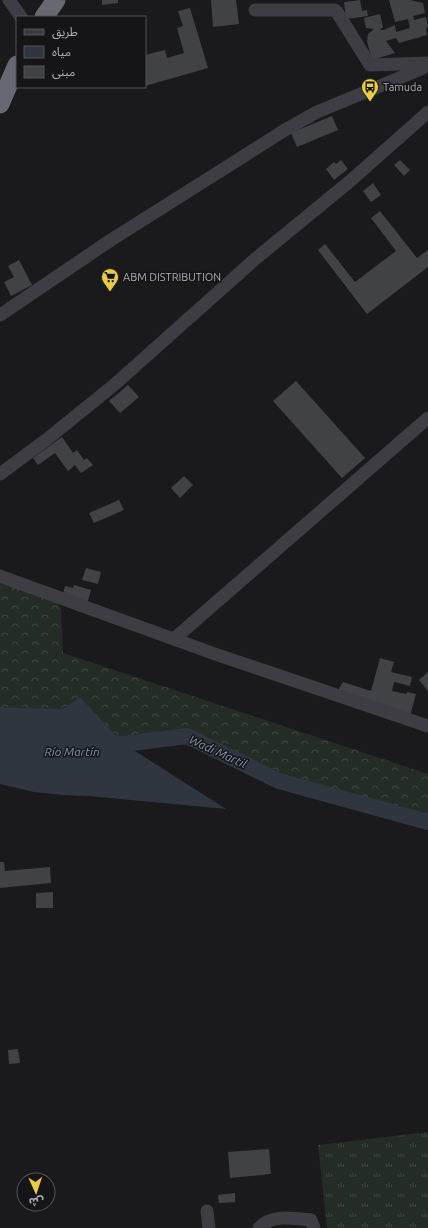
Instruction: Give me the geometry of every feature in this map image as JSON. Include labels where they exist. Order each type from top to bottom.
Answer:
[{"type":"highway","points":[[45,16],[56,0]]},
{"type":"highway","points":[[0,104],[9,71]]},
{"type":"street","points":[[9,0],[20,16]]},
{"type":"street","points":[[254,10],[335,10],[338,12],[370,65],[428,64]]},
{"type":"street","points":[[0,315],[111,240],[285,130],[317,112],[421,70],[428,64]]},
{"type":"street","points":[[0,474],[46,440],[114,385],[248,265],[349,182],[428,112]]},
{"type":"street","points":[[174,639],[428,418]]},
{"type":"street","points":[[0,576],[174,639],[427,724]]},
{"type":"street","points":[[207,1212],[209,1228]]},
{"type":"street","points":[[259,1228],[268,1221],[289,1217],[311,1220],[314,1228]]},
{"type":"green space","points":[[0,580],[48,593],[61,608],[63,653],[428,774],[428,822],[279,781],[187,736],[124,744],[80,697],[63,709],[0,707]]},
{"type":"green space","points":[[428,1132],[428,1228],[327,1228],[318,1145]]},
{"type":"water","name":"Río Martín","points":[[80,697],[124,744],[226,809],[34,792],[0,784],[0,707],[63,709]]},
{"type":"building","points":[[102,0],[118,0],[118,3],[102,5]]},
{"type":"building","points":[[211,0],[236,0],[239,24],[213,27]]},
{"type":"building","points":[[360,0],[362,11],[367,10],[368,16],[346,19],[344,2]]},
{"type":"building","points":[[389,0],[410,0],[423,3],[425,13],[413,16],[414,20],[426,17],[428,26],[426,29],[427,35],[399,43],[396,38],[386,41],[395,53],[372,60],[367,41],[368,34],[374,29],[366,28],[364,18],[380,14],[383,27],[380,30],[384,30],[395,25],[396,32],[410,28],[408,19],[395,22]]},
{"type":"building","points":[[190,8],[208,68],[146,86],[146,55],[165,50],[167,58],[184,53],[177,28],[183,26],[178,11]]},
{"type":"building","points":[[332,116],[338,130],[297,147],[291,133]]},
{"type":"building","points":[[341,160],[348,169],[334,180],[326,169],[334,162],[336,164]]},
{"type":"building","points":[[400,160],[410,170],[404,176],[394,165]]},
{"type":"building","points":[[373,183],[381,195],[371,202],[363,191]]},
{"type":"building","points":[[380,211],[417,258],[428,250],[428,267],[367,314],[318,250],[325,244],[355,282],[396,251],[371,218]]},
{"type":"building","points":[[19,260],[32,285],[11,296],[4,282],[14,277],[8,266]]},
{"type":"building","points":[[296,381],[365,458],[342,478],[273,401]]},
{"type":"building","points":[[128,385],[139,397],[120,413],[109,401]]},
{"type":"building","points":[[62,437],[73,453],[77,450],[84,460],[87,458],[93,465],[81,473],[75,465],[68,471],[55,453],[38,465],[33,458]]},
{"type":"building","points":[[184,476],[193,485],[180,498],[171,488]]},
{"type":"building","points":[[119,500],[124,510],[94,523],[89,513]]},
{"type":"building","points":[[86,568],[101,572],[98,584],[82,580]]},
{"type":"building","points":[[74,585],[91,590],[87,604],[62,597],[65,586],[73,588]]},
{"type":"building","points":[[380,658],[394,662],[391,672],[412,677],[410,686],[394,682],[392,691],[406,694],[407,692],[416,694],[410,716],[338,690],[343,682],[371,691]]},
{"type":"building","points":[[428,672],[428,691],[419,680]]},
{"type":"building","points":[[0,862],[4,862],[5,871],[50,867],[51,883],[0,888]]},
{"type":"building","points":[[53,892],[53,908],[36,908],[36,893]]},
{"type":"building","points":[[18,1049],[20,1063],[9,1064],[8,1050]]},
{"type":"building","points":[[269,1149],[271,1174],[230,1178],[228,1152]]},
{"type":"building","points":[[235,1193],[235,1202],[219,1203],[218,1195]]},
{"type":"waterway","name":"Wadi Martil","points":[[102,744],[124,744],[187,736],[279,781],[428,822]]},
{"type":"place","name":"Tamuda","points":[[370,102]]},
{"type":"place","name":"ABM DISTRIBUTION","points":[[110,292]]}]
